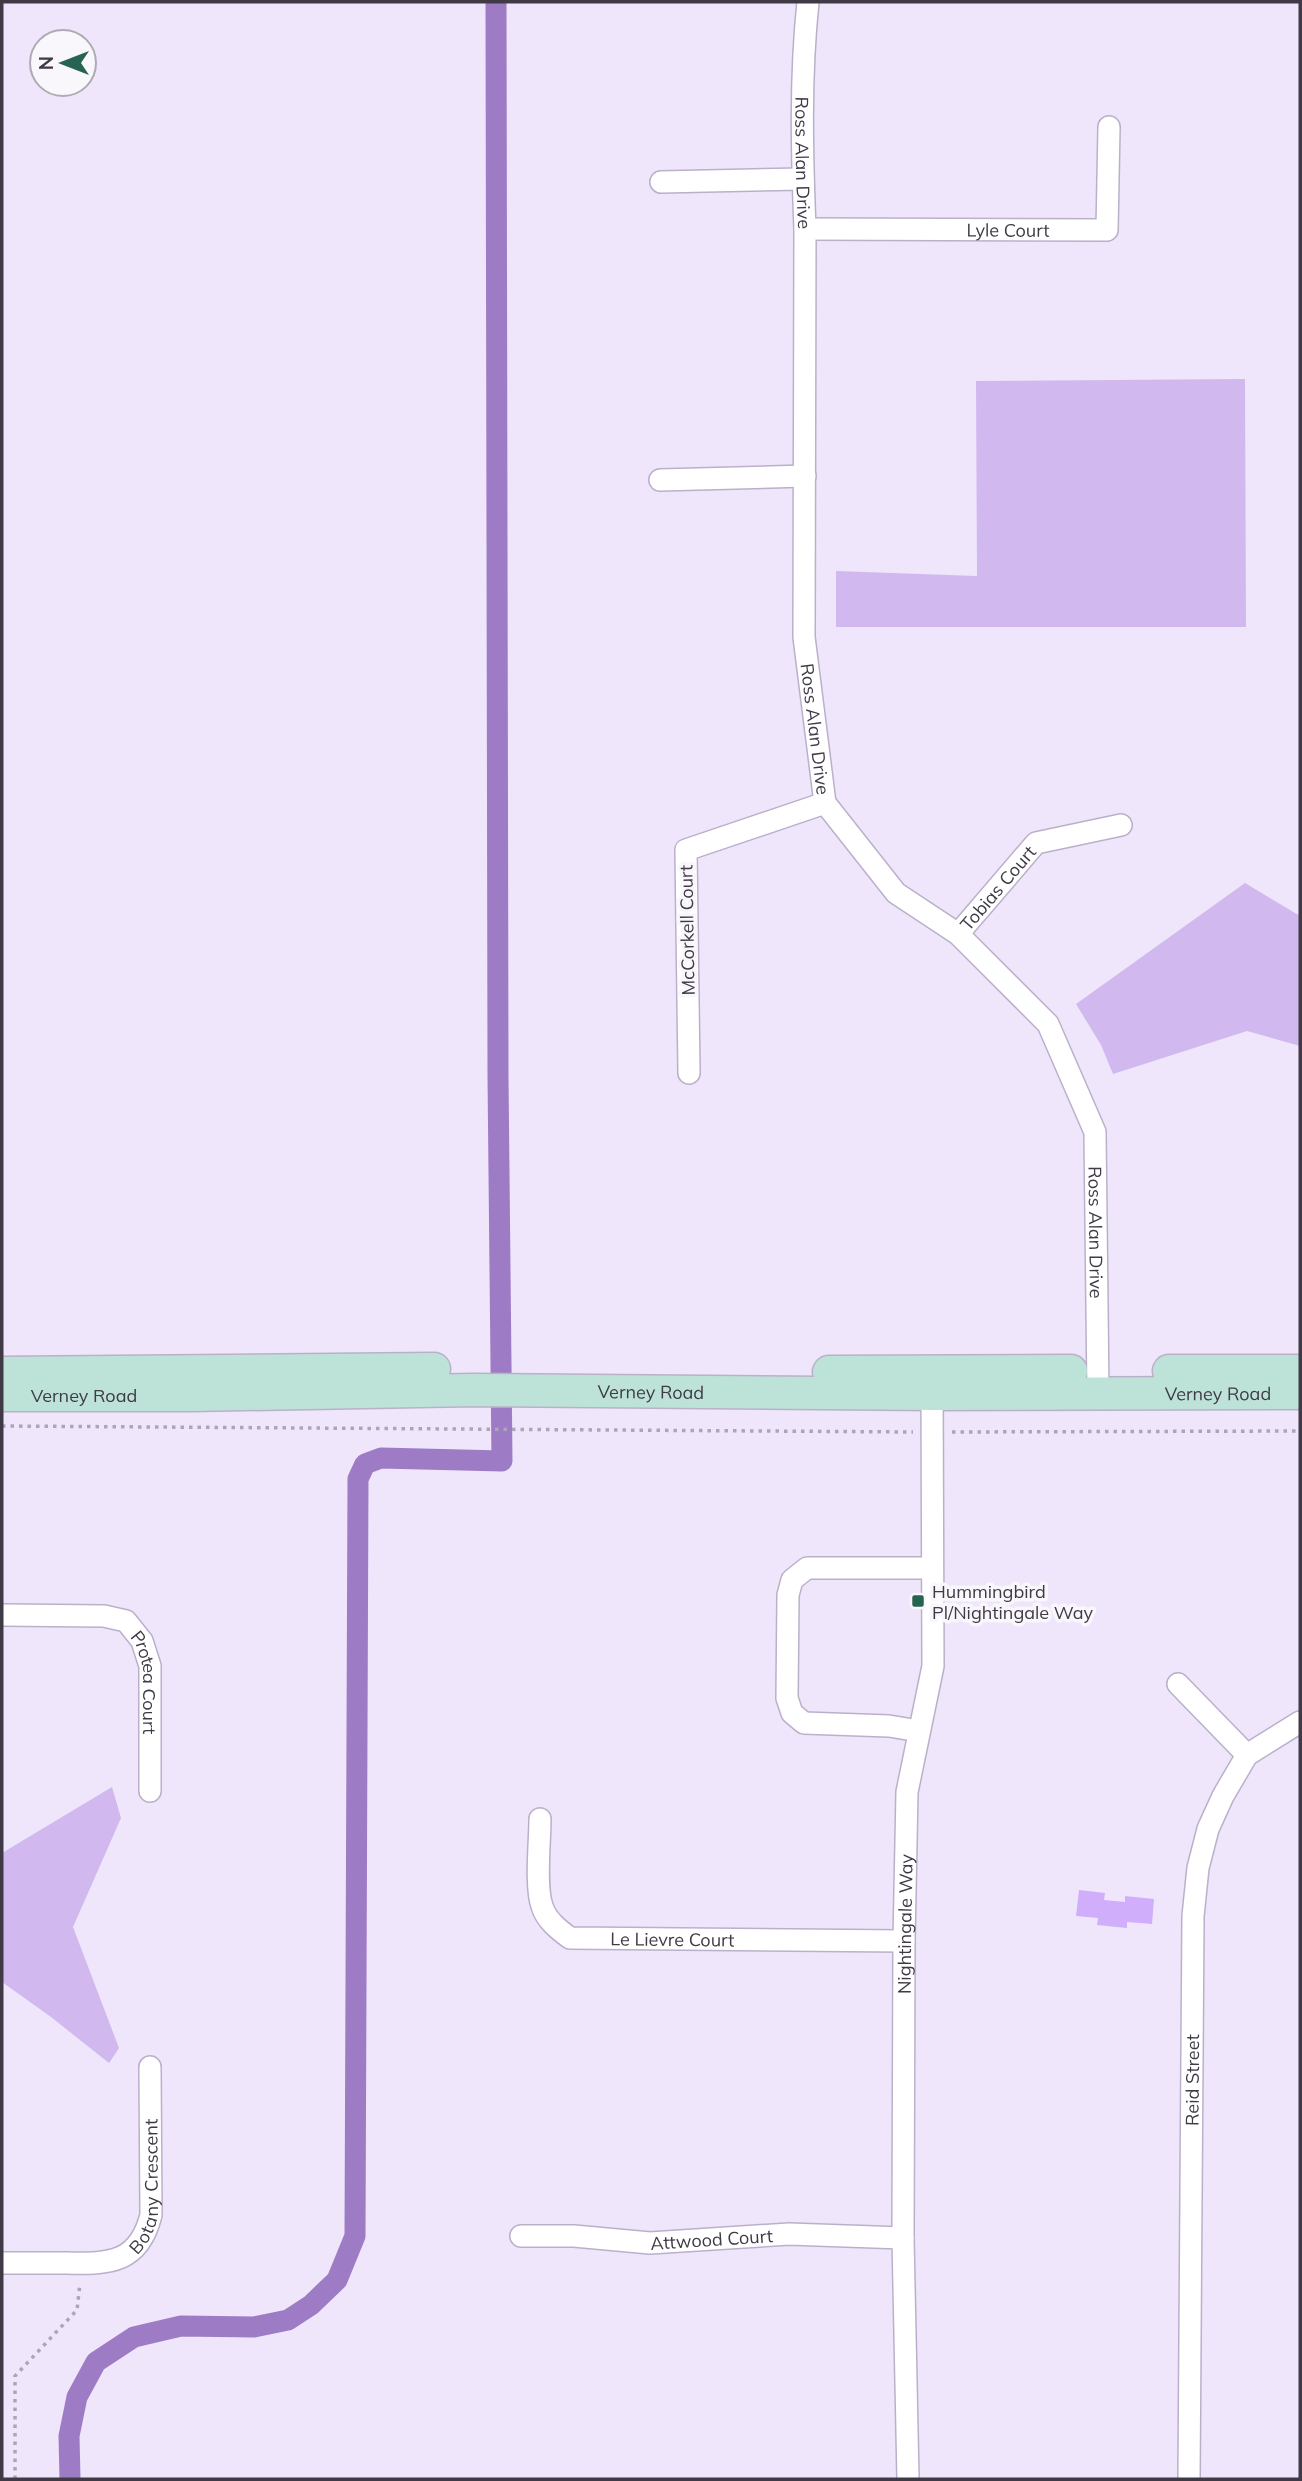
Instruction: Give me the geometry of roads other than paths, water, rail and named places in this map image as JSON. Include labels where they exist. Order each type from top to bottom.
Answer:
[{"type":"street","name":"Ross Alan Drive","points":[[808,2],[804,38],[803,179],[804,636],[825,803],[897,893],[958,934],[1048,1024],[1095,1132],[1098,1382]]},
{"type":"street","name":"Lyle Court","points":[[805,229],[1107,230],[1109,127]]},
{"type":"street","points":[[661,182],[803,179]]},
{"type":"street","points":[[660,480],[804,475]]},
{"type":"street","name":"McCorkell Court","points":[[689,1073],[686,850],[825,803]]},
{"type":"street","name":"Tobias Court","points":[[958,934],[1036,842],[1121,825]]},
{"type":"street","name":"Verney Road","points":[[2,1373],[473,1380],[1098,1382],[1300,1371]]},
{"type":"street","name":"Verney Road","points":[[2,1395],[192,1395],[473,1380]]},
{"type":"street","name":"Nightingale Way","points":[[908,2479],[903,2238],[907,1792],[933,1666],[932,1382]]},
{"type":"street","name":"Verney Road","points":[[1098,1382],[1300,1393]]},
{"type":"street","points":[[919,1731],[889,1726],[809,1724],[795,1717],[789,1709],[787,1698],[788,1595],[792,1580],[807,1568],[932,1568]]},
{"type":"street","name":"Protea Court","points":[[2,1615],[104,1616],[126,1621],[142,1641],[150,1666],[150,1791]]},
{"type":"street","points":[[1178,1684],[1247,1755]]},
{"type":"street","name":"Reid Street","points":[[1189,2479],[1193,1916],[1198,1868],[1208,1829],[1223,1796],[1247,1755],[1300,1722]]},
{"type":"street","name":"Le Lievre Court","points":[[540,1819],[539,1881],[542,1906],[554,1926],[570,1938],[904,1941]]},
{"type":"street","name":"Botany Crescent","points":[[2,2263],[106,2263],[122,2258],[138,2245],[152,2215],[150,2067]]},
{"type":"street","name":"Attwood Court","points":[[520,2236],[574,2236],[650,2243],[789,2234],[903,2238]]},
{"type":"waterway","points":[[70,2479],[69,2436],[77,2397],[96,2362],[134,2337],[181,2326],[254,2327],[288,2320],[311,2305],[337,2280],[355,2236],[358,1479],[365,1464],[381,1458],[502,1461],[498,1077],[496,2]]},
{"type":"place","name":"Hummingbird Pl/Nightingale Way","points":[[918,1601]]}]
